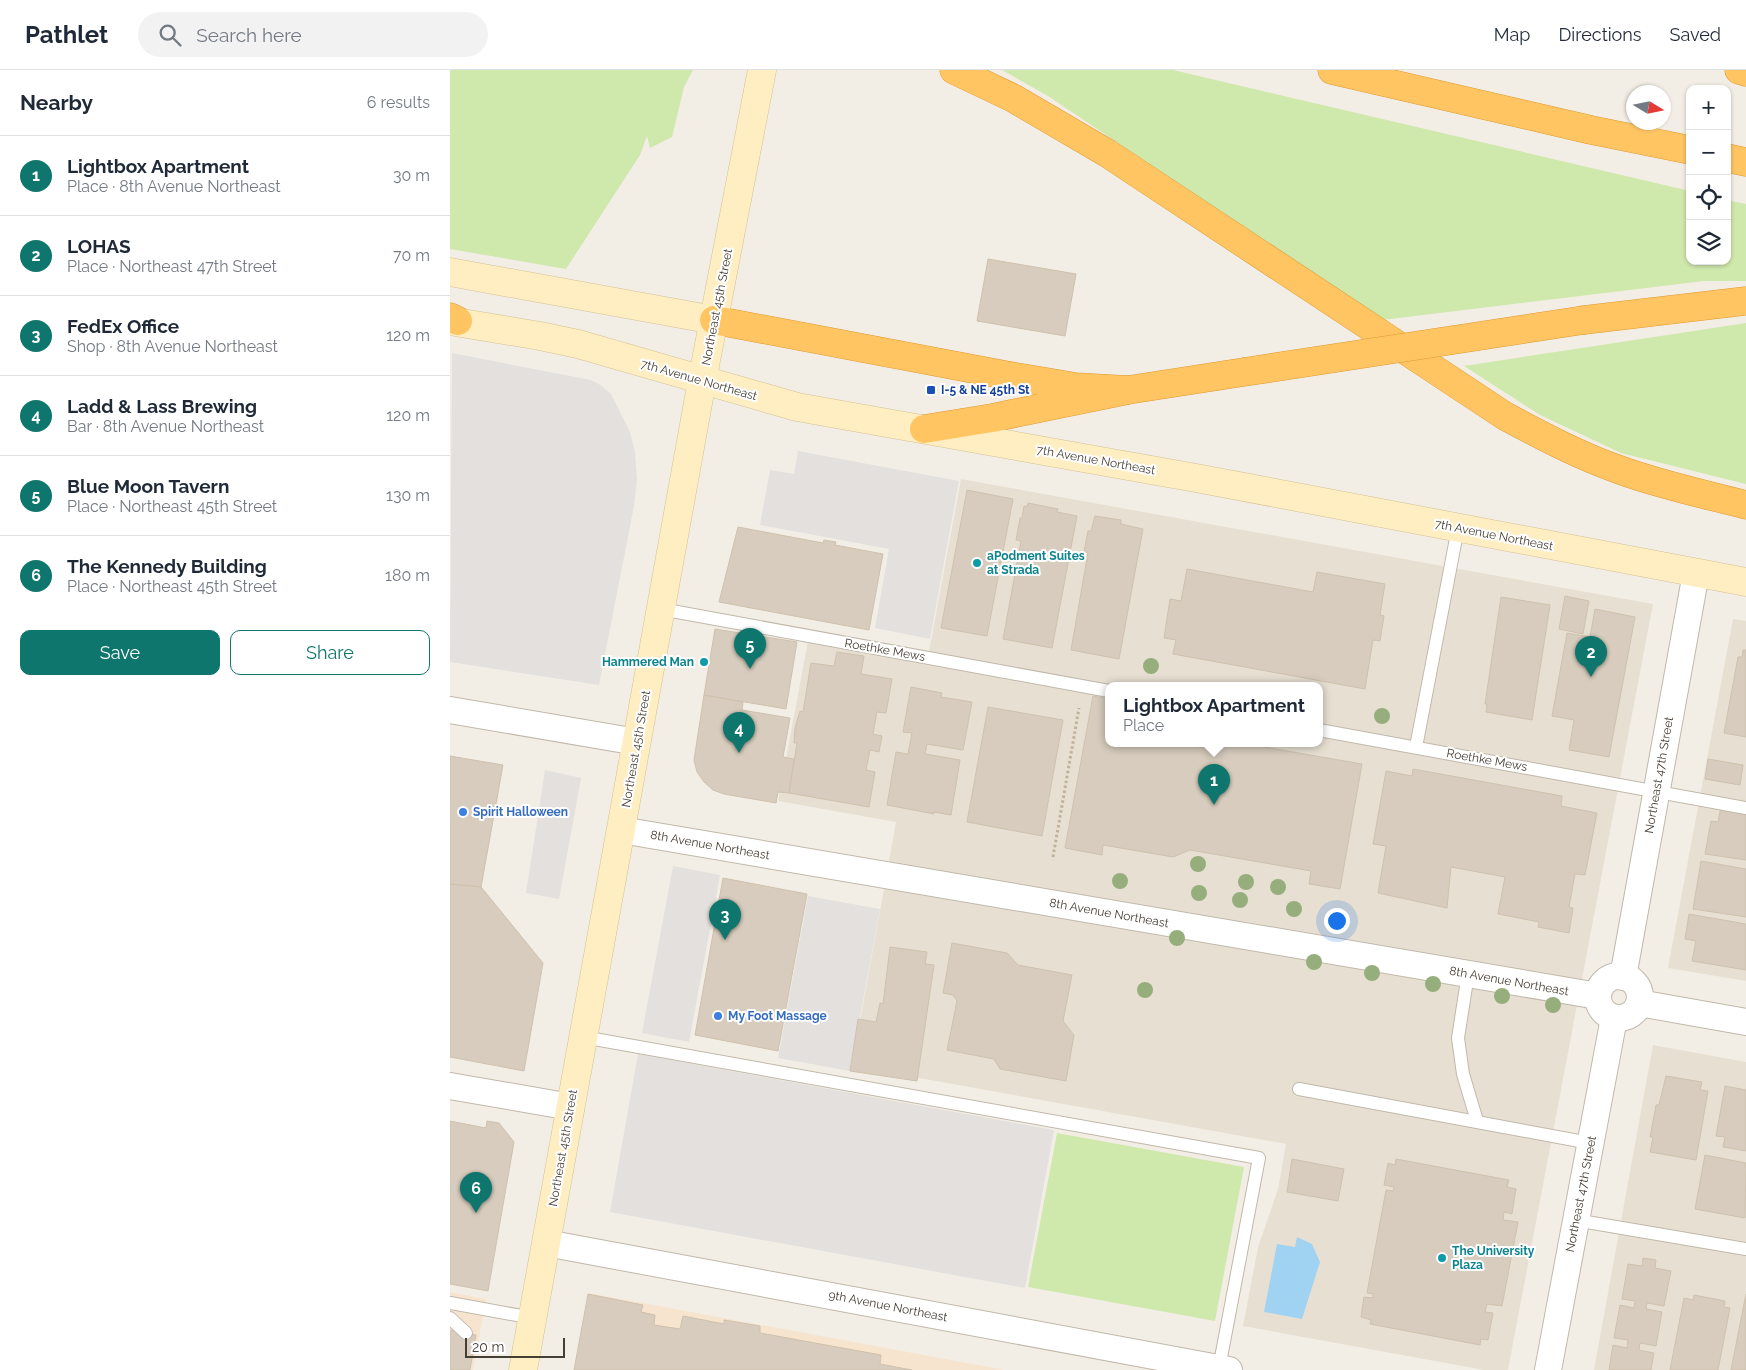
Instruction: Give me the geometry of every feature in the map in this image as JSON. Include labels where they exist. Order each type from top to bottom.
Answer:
[{"type":"highway","points":[[954,70],[1014,98],[1107,153],[1505,416],[1541,436],[1618,470],[1658,483],[1746,505]]},
{"type":"highway","points":[[1332,70],[1591,130],[1686,149]]},
{"type":"highway","points":[[1739,70],[1746,72]]},
{"type":"highway","points":[[1731,159],[1746,162]]},
{"type":"highway","points":[[924,429],[992,418],[1128,390],[1584,320],[1746,301]]},
{"type":"highway","points":[[714,320],[1005,375],[1076,387],[1128,390]]},
{"type":"main road","name":"Northeast 45th Street","points":[[524,1370],[702,381],[762,70]]},
{"type":"main road","points":[[450,272],[714,320]]},
{"type":"main road","name":"7th Avenue Northeast","points":[[453,320],[578,344],[797,407],[1746,582]]},
{"type":"street","name":"Northeast 47th Street","points":[[1623,977],[1655,791],[1696,573]]},
{"type":"street","points":[[450,710],[637,742]]},
{"type":"street","name":"8th Avenue Northeast","points":[[621,830],[1598,996]]},
{"type":"street","points":[[1613,977],[1623,977],[1632,981],[1636,986],[1639,992],[1639,1003],[1634,1012],[1628,1016],[1614,1018],[1603,1010],[1598,996],[1606,980],[1613,977]]},
{"type":"street","points":[[1639,1003],[1746,1022]]},
{"type":"street","name":"Northeast 47th Street","points":[[1548,1370],[1614,1018]]},
{"type":"street","points":[[450,1086],[571,1107]]},
{"type":"street","name":"9th Avenue Northeast","points":[[546,1243],[1224,1369]]},
{"type":"lane","points":[[1416,747],[1458,528]]},
{"type":"lane","name":"Roethke Mews","points":[[661,609],[1105,691]]},
{"type":"lane","name":"Roethke Mews","points":[[1323,731],[1746,808]]},
{"type":"lane","points":[[1468,974],[1458,1038],[1463,1074],[1477,1121]]},
{"type":"lane","points":[[583,1037],[1259,1158],[1224,1369]]},
{"type":"lane","points":[[1299,1089],[1590,1143]]},
{"type":"lane","points":[[1575,1220],[1746,1250]]},
{"type":"lane","points":[[450,1303],[533,1318]]},
{"type":"lane","points":[[450,1318],[466,1333]]},
{"type":"path","points":[[1053,858],[1083,687]]},
{"type":"shaded area","points":[[452,353],[591,380],[611,394],[630,432],[635,452],[637,479],[634,506],[599,685],[450,662]]},
{"type":"shaded area","points":[[798,451],[959,481],[930,639],[875,628],[889,549],[760,525],[770,470],[794,474]]},
{"type":"shaded area","points":[[961,479],[1653,604],[1508,1370],[1484,1370],[1243,1326],[1258,1247],[1278,1189],[1286,1144],[852,1066],[896,822],[778,801],[808,641],[927,662]]},
{"type":"shaded area","points":[[1733,619],[1746,621],[1746,981],[1668,968]]},
{"type":"shaded area","points":[[545,770],[581,778],[559,899],[526,893]]},
{"type":"shaded area","points":[[673,866],[720,875],[689,1042],[642,1033]]},
{"type":"shaded area","points":[[808,896],[880,909],[850,1071],[778,1058]]},
{"type":"shaded area","points":[[1653,1045],[1746,1062],[1746,1370],[1594,1370]]},
{"type":"shaded area","points":[[638,1054],[1054,1130],[1025,1288],[610,1212]]},
{"type":"shaded area","points":[[450,1292],[486,1299],[473,1370],[450,1370]]},
{"type":"shaded area","points":[[594,1294],[1005,1370],[579,1370]]},
{"type":"green space","points":[[450,70],[693,70],[684,87],[672,137],[650,148],[647,136],[640,155],[566,269],[450,249]]},
{"type":"green space","points":[[1002,70],[1173,70],[1686,190],[1686,265],[1731,265],[1731,201],[1746,204],[1746,281],[1704,281],[1382,320],[1048,96]]},
{"type":"green space","points":[[1746,323],[1746,484],[1621,453],[1540,415],[1464,366]]},
{"type":"green space","points":[[1057,1133],[1244,1167],[1215,1321],[1028,1287]]},
{"type":"water","points":[[1297,1237],[1312,1244],[1320,1262],[1302,1319],[1264,1312],[1277,1244],[1295,1247]]},
{"type":"building","points":[[988,259],[1076,274],[1065,336],[977,321]]},
{"type":"building","name":"aPodment Suites at Strada","points":[[967,490],[1013,499],[987,636],[941,628]]},
{"type":"building","points":[[1028,503],[1058,509],[1057,512],[1077,516],[1052,648],[1003,639],[1021,541],[1016,540],[1020,518],[1022,518],[1024,506],[1027,507]]},
{"type":"building","points":[[1095,516],[1121,520],[1121,524],[1143,529],[1119,659],[1071,650],[1088,553],[1084,552],[1088,531],[1091,531]]},
{"type":"building","points":[[738,527],[823,543],[824,540],[836,542],[835,545],[883,554],[869,630],[719,602]]},
{"type":"building","points":[[1187,569],[1313,592],[1317,572],[1385,584],[1380,615],[1384,616],[1380,641],[1373,640],[1365,689],[1173,654],[1176,640],[1164,638],[1170,599],[1181,601]]},
{"type":"building","points":[[1565,596],[1589,601],[1583,634],[1559,629]]},
{"type":"building","points":[[1501,597],[1550,605],[1532,720],[1486,712],[1487,704],[1485,704]]},
{"type":"building","points":[[1595,609],[1635,617],[1609,757],[1569,750],[1574,720],[1552,716],[1567,633],[1590,637]]},
{"type":"building","points":[[715,629],[797,642],[786,709],[704,695]]},
{"type":"building","points":[[1743,650],[1746,650],[1746,737],[1724,733],[1738,657],[1742,657]]},
{"type":"building","points":[[837,652],[864,656],[861,674],[892,679],[886,713],[877,712],[873,734],[882,736],[879,752],[870,750],[866,770],[875,772],[869,807],[789,793],[797,743],[794,743],[795,728],[800,711],[803,712],[811,663],[834,666]]},
{"type":"building","points":[[911,687],[942,693],[941,697],[972,702],[963,750],[927,744],[925,754],[960,760],[951,815],[933,812],[934,814],[887,805],[896,752],[908,754],[912,733],[903,732]]},
{"type":"building","points":[[704,695],[743,702],[742,710],[790,718],[783,757],[794,759],[789,793],[778,792],[776,803],[724,794],[713,790],[697,772],[694,760]]},
{"type":"building","points":[[1093,696],[1105,698],[1105,747],[1264,747],[1362,764],[1340,889],[1309,884],[1311,871],[1190,850],[1173,857],[1103,845],[1102,855],[1065,848]]},
{"type":"building","points":[[988,707],[1063,720],[1042,836],[967,822]]},
{"type":"building","points":[[450,756],[503,765],[481,887],[450,884]]},
{"type":"building","points":[[1708,759],[1743,765],[1740,785],[1705,779]]},
{"type":"building","points":[[1413,769],[1562,796],[1561,806],[1597,813],[1585,875],[1575,874],[1569,907],[1573,908],[1569,933],[1538,927],[1539,922],[1498,914],[1505,877],[1451,867],[1447,908],[1378,893],[1386,846],[1373,844],[1386,771],[1412,776]]},
{"type":"building","points":[[1721,807],[1746,811],[1746,860],[1705,854],[1711,821],[1718,822]]},
{"type":"building","points":[[1701,861],[1746,869],[1746,917],[1693,909]]},
{"type":"building","points":[[723,878],[807,894],[778,1051],[695,1035]]},
{"type":"building","points":[[450,884],[481,887],[543,963],[524,1071],[450,1057]]},
{"type":"building","points":[[1689,914],[1746,924],[1746,970],[1692,961],[1696,941],[1685,939]]},
{"type":"building","points":[[952,943],[1007,953],[1018,965],[1072,975],[1063,1021],[1074,1035],[1066,1081],[1000,1069],[994,1059],[947,1050],[957,1001],[953,995],[943,993]]},
{"type":"building","points":[[890,947],[927,952],[925,964],[934,965],[917,1081],[850,1071],[858,1019],[876,1022],[880,1003],[883,1004]]},
{"type":"building","points":[[1666,1076],[1702,1082],[1700,1090],[1708,1091],[1696,1160],[1650,1152],[1653,1137],[1650,1137],[1656,1105],[1659,1105]]},
{"type":"building","points":[[1725,1086],[1746,1090],[1746,1151],[1723,1147],[1725,1137],[1716,1136]]},
{"type":"building","points":[[450,1121],[486,1128],[487,1121],[499,1123],[514,1142],[488,1291],[450,1284]]},
{"type":"building","points":[[1705,1155],[1746,1163],[1745,1218],[1695,1209]]},
{"type":"building","points":[[1292,1159],[1344,1169],[1338,1201],[1287,1192]]},
{"type":"building","name":"The University Plaza","points":[[1396,1159],[1509,1180],[1507,1187],[1516,1189],[1512,1214],[1504,1212],[1503,1220],[1518,1222],[1502,1306],[1487,1304],[1485,1312],[1493,1313],[1488,1340],[1481,1339],[1480,1345],[1370,1324],[1371,1320],[1361,1317],[1364,1297],[1373,1298],[1373,1294],[1367,1293],[1386,1190],[1393,1191],[1394,1187],[1384,1185],[1388,1163],[1395,1165]]},
{"type":"building","points":[[1643,1258],[1656,1260],[1655,1268],[1671,1271],[1664,1306],[1647,1303],[1646,1309],[1662,1312],[1656,1346],[1640,1343],[1639,1350],[1654,1353],[1651,1370],[1609,1370],[1613,1345],[1627,1348],[1628,1340],[1614,1338],[1620,1305],[1634,1308],[1635,1301],[1622,1299],[1628,1264],[1642,1266]]},
{"type":"building","points":[[588,1294],[643,1305],[641,1312],[655,1315],[654,1325],[680,1329],[683,1316],[724,1324],[724,1320],[760,1326],[760,1333],[881,1355],[880,1364],[912,1370],[574,1370]]},
{"type":"building","points":[[1746,1294],[1746,1370],[1731,1370]]},
{"type":"building","points":[[1694,1295],[1725,1301],[1724,1307],[1730,1308],[1718,1370],[1670,1370],[1684,1298],[1693,1300]]},
{"type":"building","points":[[450,1330],[476,1335],[470,1370],[450,1370]]},
{"type":"place","name":"I-5 & NE 45th St","points":[[931,390]]},
{"type":"place","name":"aPodment Suites at Strada","points":[[977,563]]},
{"type":"place","name":"Hammered Man","points":[[704,662]]},
{"type":"place","name":"Blue Moon Tavern","points":[[750,669]]},
{"type":"place","name":"LOHAS","points":[[1591,677]]},
{"type":"place","name":"Ladd & Lass Brewing","points":[[739,753]]},
{"type":"place","name":"Lightbox Apartment","points":[[1214,805]]},
{"type":"place","name":"Spirit Halloween","points":[[463,812]]},
{"type":"place","name":"FedEx Office","points":[[725,940]]},
{"type":"place","name":"My Foot Massage","points":[[718,1016]]},
{"type":"place","name":"The Kennedy Building","points":[[476,1213]]},
{"type":"place","name":"The University Plaza","points":[[1442,1258]]}]
